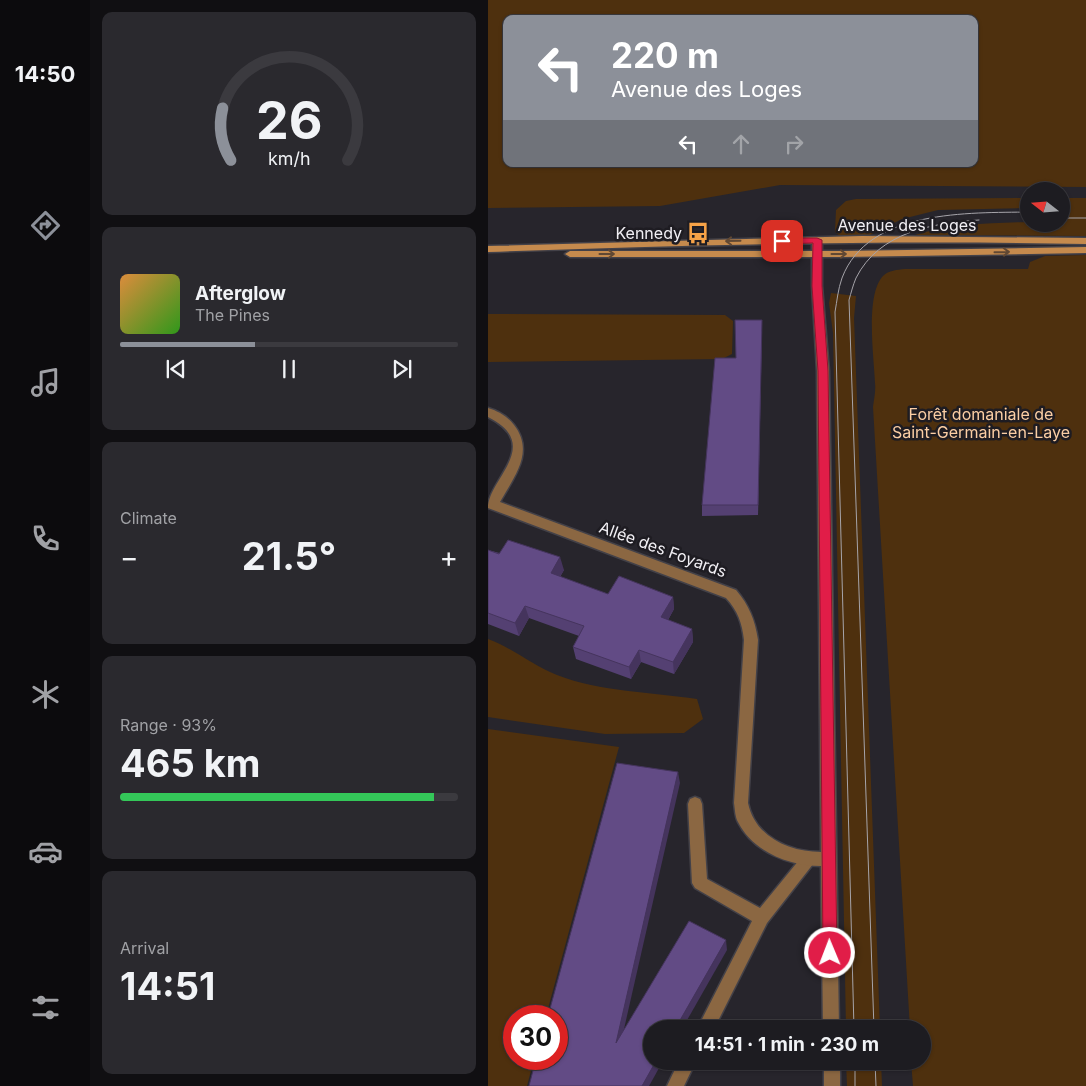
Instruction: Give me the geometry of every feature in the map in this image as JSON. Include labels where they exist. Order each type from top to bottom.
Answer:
[{"type":"main road","name":"Avenue des Loges","points":[[488,249],[642,243],[817,240],[1086,240]]},
{"type":"main road","name":"Avenue des Loges","points":[[488,254],[817,254],[1086,250]]},
{"type":"street","points":[[817,240],[817,286],[823,371],[831,1020]]},
{"type":"street","name":"Allée des Foyards","points":[[488,412],[494,414],[510,426],[517,440],[518,458],[490,504],[731,594],[742,605],[749,620],[751,640],[741,803],[744,819],[758,839],[780,851],[809,860]]},
{"type":"street","points":[[695,804],[700,883],[762,918]]},
{"type":"street","points":[[710,1020],[762,918],[809,860],[829,859]]},
{"type":"street","points":[[675,1086],[683,1070]]},
{"type":"street","points":[[832,1070],[832,1086]]},
{"type":"green space","points":[[488,0],[1086,0],[1086,187],[1070,187],[1070,182],[1020,182],[1020,187],[780,185],[660,206],[488,208]]},
{"type":"green space","points":[[1020,198],[1020,208],[938,210],[902,219],[868,236],[840,236],[835,232],[836,210],[846,201],[856,199]]},
{"type":"green space","points":[[1070,198],[1086,198],[1086,236],[915,235],[943,228],[1020,222],[1020,232],[1070,232]]},
{"type":"green space","name":"Forêt domaniale de Saint-Germain-en-Laye","points":[[1086,255],[1086,1086],[913,1086],[912,1070],[931,1070],[931,1020],[909,1020],[873,407],[875,389],[872,312],[874,297],[877,285],[883,276],[893,271],[905,269],[1028,269],[1030,262],[1045,256]]},
{"type":"green space","points":[[831,293],[856,296],[854,318],[880,1020],[846,1020],[833,333],[829,303]]},
{"type":"green space","points":[[488,314],[725,315],[733,321],[732,354],[722,359],[488,362]]},
{"type":"green space","points":[[488,639],[548,671],[574,681],[609,688],[697,699],[703,719],[684,733],[605,734],[488,717]]},
{"type":"green space","points":[[488,729],[619,747],[549,1005],[503,1005],[503,1070],[531,1070],[527,1086],[488,1086]]},
{"type":"green space","points":[[846,1070],[881,1070],[882,1086],[847,1086]]},
{"type":"building","points":[[735,320],[762,320],[758,505],[702,505],[715,358],[736,358]]},
{"type":"building","points":[[508,540],[560,557],[551,573],[608,594],[619,576],[673,597],[661,617],[692,629],[673,662],[639,650],[629,667],[573,647],[584,626],[525,606],[515,623],[488,613],[488,550],[499,554]]},
{"type":"building","points":[[617,763],[678,772],[616,1043],[689,921],[726,940],[680,1020],[643,1020],[643,1070],[651,1070],[642,1086],[529,1086],[533,1070],[568,1070],[568,1005],[551,1005]]},
{"type":"tram line","points":[[854,1020],[835,312],[839,291],[842,278],[855,255],[874,239],[897,227],[950,215],[1020,212]]},
{"type":"tram line","points":[[1070,218],[1087,218]]},
{"type":"tram line","points":[[874,1020],[849,300],[856,278],[866,262],[878,250],[893,240],[926,228],[961,221],[979,220]]},
{"type":"tram line","points":[[855,1070],[855,1086]]},
{"type":"tram line","points":[[875,1070],[876,1086]]},
{"type":"place","name":"Kennedy","points":[[698,233]]},
{"type":"route","points":[[782,241],[817,240],[818,308],[822,334],[823,371],[830,953]]}]
